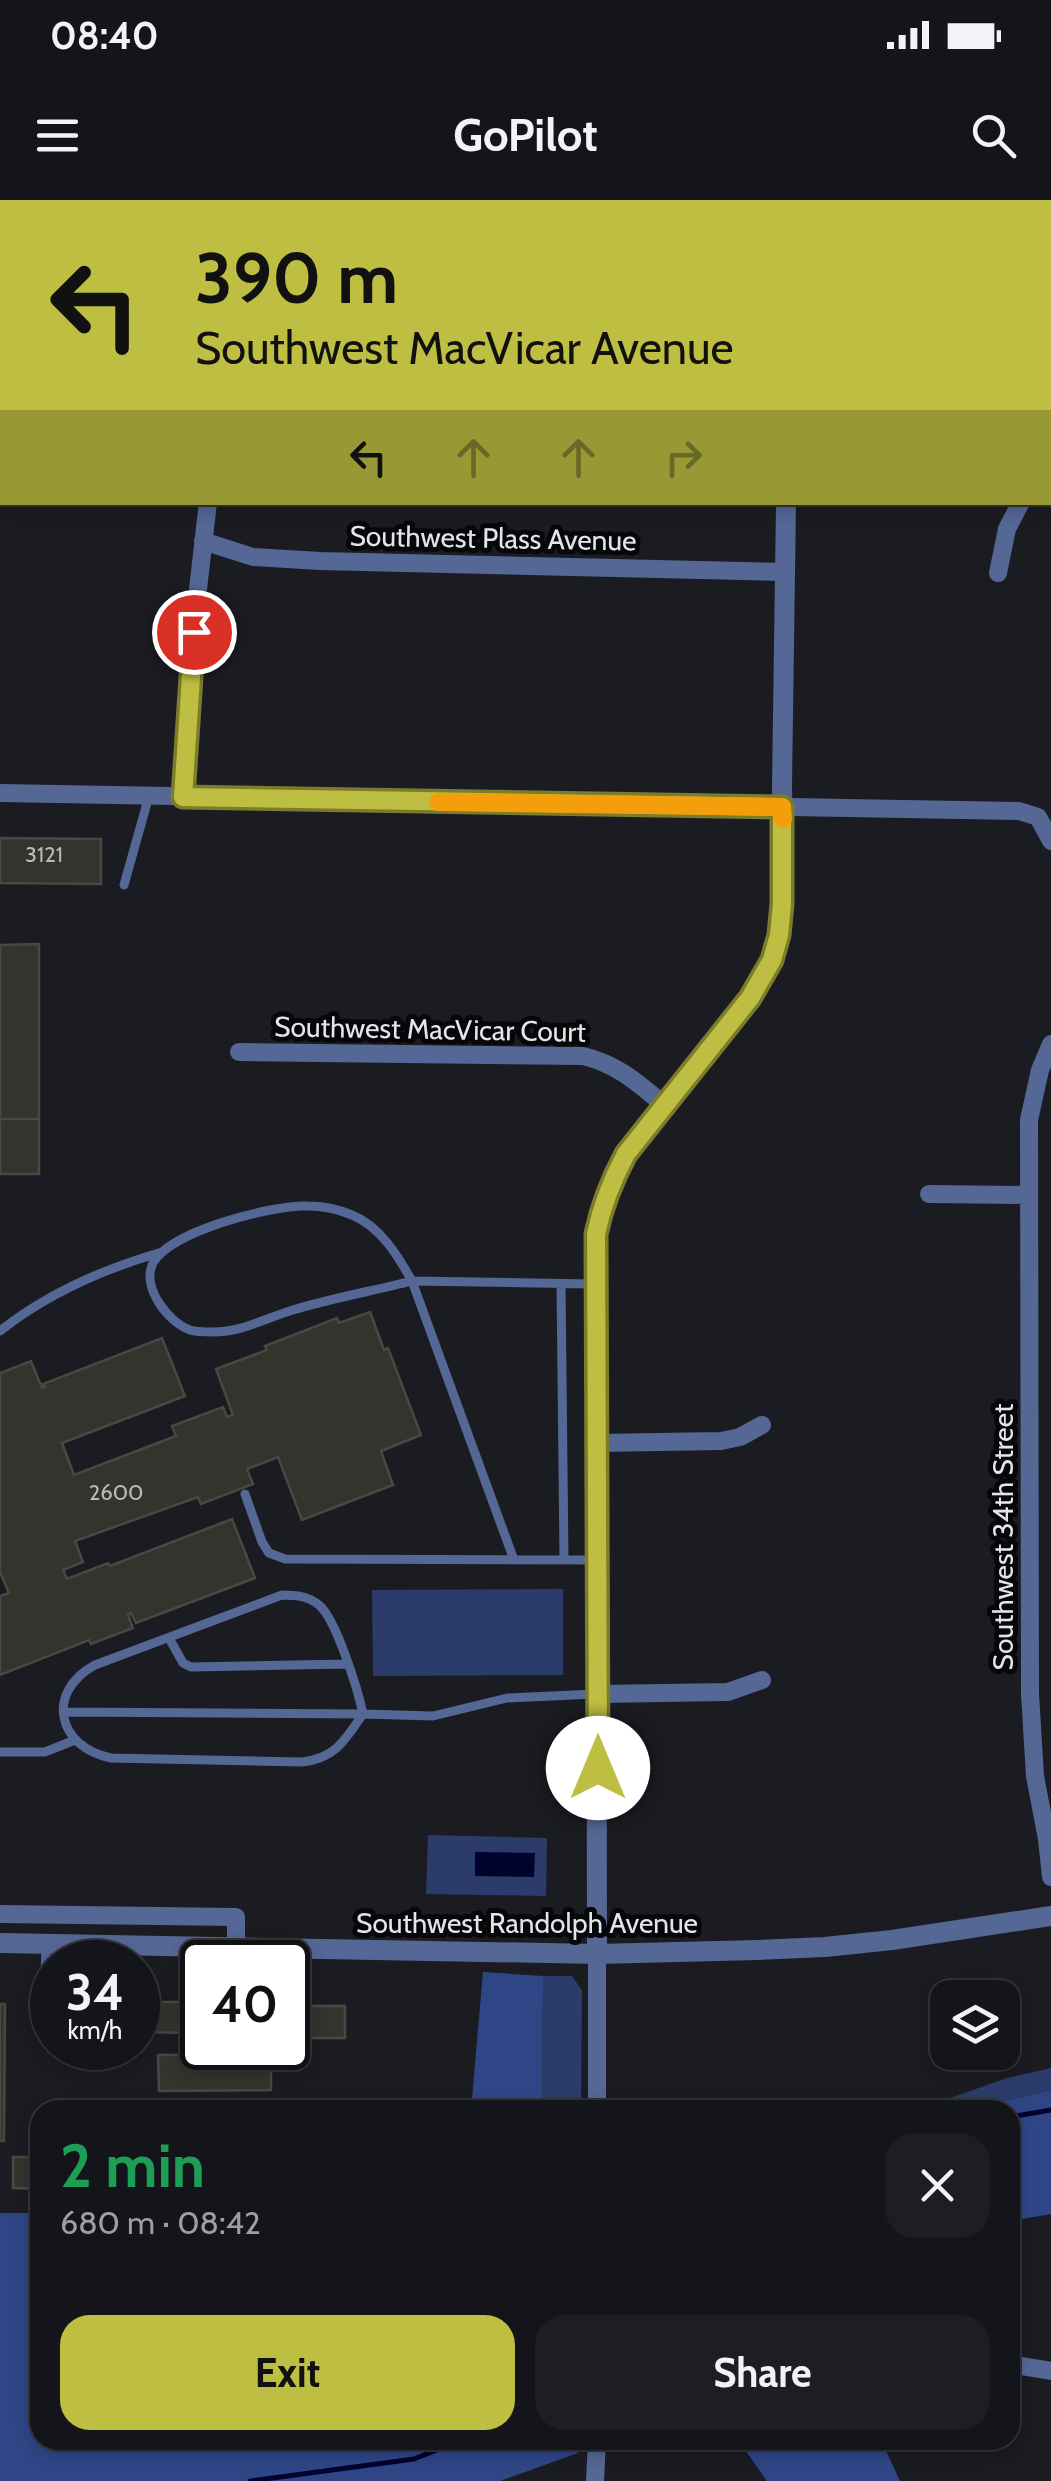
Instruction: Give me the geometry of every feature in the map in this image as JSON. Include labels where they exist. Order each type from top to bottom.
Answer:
[{"type":"street","points":[[183,797],[188,701],[208,505]]},
{"type":"street","points":[[598,2100],[596,1234],[608,1192],[626,1154],[750,998],[772,960],[779,935],[786,505]]},
{"type":"street","points":[[998,573],[1003,540],[1020,505]]},
{"type":"street","name":"Southwest Plass Avenue","points":[[204,542],[253,557],[320,561],[784,572]]},
{"type":"street","points":[[0,793],[1019,810],[1038,817],[1051,841]]},
{"type":"street","name":"Southwest 34th Street","points":[[1051,1044],[1040,1070],[1029,1120],[1030,1694],[1032,1752],[1051,1877]]},
{"type":"street","name":"Southwest MacVicar Court","points":[[239,1052],[582,1056],[622,1070],[664,1106]]},
{"type":"street","points":[[929,1194],[1030,1195]]},
{"type":"street","points":[[598,1443],[720,1442],[762,1425]]},
{"type":"street","points":[[1031,1448],[1051,1448]]},
{"type":"street","points":[[598,1694],[728,1692],[762,1680]]},
{"type":"street","points":[[0,1914],[236,1918],[236,1940]]},
{"type":"street","name":"Southwest Randolph Avenue","points":[[310,1949],[596,1954],[826,1947],[1051,1916]]},
{"type":"street","name":"Southwest Randolph Avenue","points":[[0,1943],[30,1943]]},
{"type":"street","points":[[1020,2366],[1051,2371]]},
{"type":"street","points":[[595,2481],[597,2450]]},
{"type":"lane","points":[[124,885],[149,796]]},
{"type":"lane","points":[[0,1332],[25,1311],[94,1274],[162,1252],[215,1224],[307,1206],[354,1215],[374,1229],[399,1258],[412,1281],[514,1560]]},
{"type":"lane","points":[[162,1252],[152,1264],[149,1278],[164,1311],[188,1330],[210,1332],[238,1330],[293,1310],[412,1281],[597,1284]]},
{"type":"lane","points":[[562,1284],[564,1560]]},
{"type":"lane","points":[[244,1494],[262,1542],[270,1553],[285,1559],[597,1560]]},
{"type":"lane","points":[[282,1596],[310,1598],[323,1608],[358,1691],[363,1714],[343,1744],[327,1756],[302,1762],[111,1758],[82,1748],[66,1723],[66,1690],[78,1675],[95,1666],[169,1638],[282,1596]]},
{"type":"lane","points":[[169,1638],[183,1663],[191,1667],[347,1664]]},
{"type":"lane","points":[[64,1712],[433,1716],[507,1698],[598,1694]]},
{"type":"lane","points":[[0,1752],[45,1752],[75,1740]]},
{"type":"shaded area","points":[[563,1589],[563,1675],[373,1676],[372,1590]]},
{"type":"shaded area","points":[[428,1835],[547,1838],[546,1896],[426,1894]]},
{"type":"shaded area","points":[[475,1852],[535,1853],[534,1877],[475,1876]]},
{"type":"shaded area","points":[[483,1972],[543,1976],[542,2100],[472,2100]]},
{"type":"shaded area","points":[[543,1976],[572,1976],[582,1990],[581,2100],[542,2100]]},
{"type":"shaded area","points":[[1051,2068],[1051,2090],[1008,2100],[944,2100],[1007,2078]]},
{"type":"shaded area","points":[[1051,2090],[1051,2214],[1020,2219],[1020,2100],[1008,2100]]},
{"type":"shaded area","points":[[0,2213],[30,2213],[30,2450],[578,2453],[500,2481],[0,2481]]},
{"type":"shaded area","points":[[745,2450],[886,2450],[900,2481],[767,2481]]},
{"type":"building","points":[[0,838],[101,839],[101,884],[0,883]]},
{"type":"building","points":[[39,944],[39,1119],[0,1119],[0,945]]},
{"type":"building","points":[[0,1119],[39,1119],[39,1174],[0,1174]]},
{"type":"building","points":[[370,1312],[421,1435],[381,1451],[393,1485],[302,1520],[278,1457],[247,1469],[253,1484],[201,1504],[198,1497],[75,1541],[83,1562],[63,1570],[67,1579],[232,1519],[255,1578],[136,1623],[131,1613],[128,1615],[133,1628],[91,1644],[89,1640],[0,1675],[0,1596],[9,1593],[0,1572],[0,1373],[31,1361],[42,1388],[43,1384],[162,1338],[185,1396],[62,1443],[74,1475],[176,1436],[172,1426],[223,1407],[227,1417],[233,1415],[216,1369],[337,1318],[339,1323]]},
{"type":"building","points":[[160,2002],[180,2002],[180,2033],[160,2032]]},
{"type":"building","points":[[0,2004],[5,2004],[4,2141],[0,2141]]},
{"type":"building","points":[[310,2006],[345,2006],[345,2038],[310,2038]]},
{"type":"building","points":[[160,2055],[180,2055],[180,2070],[271,2070],[271,2090],[159,2091]]},
{"type":"building","points":[[13,2157],[30,2157],[30,2189],[13,2188]]},
{"type":"waterway","points":[[1020,2115],[1051,2110]]},
{"type":"waterway","points":[[250,2481],[414,2459],[437,2450]]},
{"type":"slow traffic","points":[[438,802],[782,807],[783,819]]},
{"type":"route","points":[[194,632],[183,797],[782,807],[782,904],[772,960],[750,998],[626,1154],[596,1234],[598,1768]]}]
